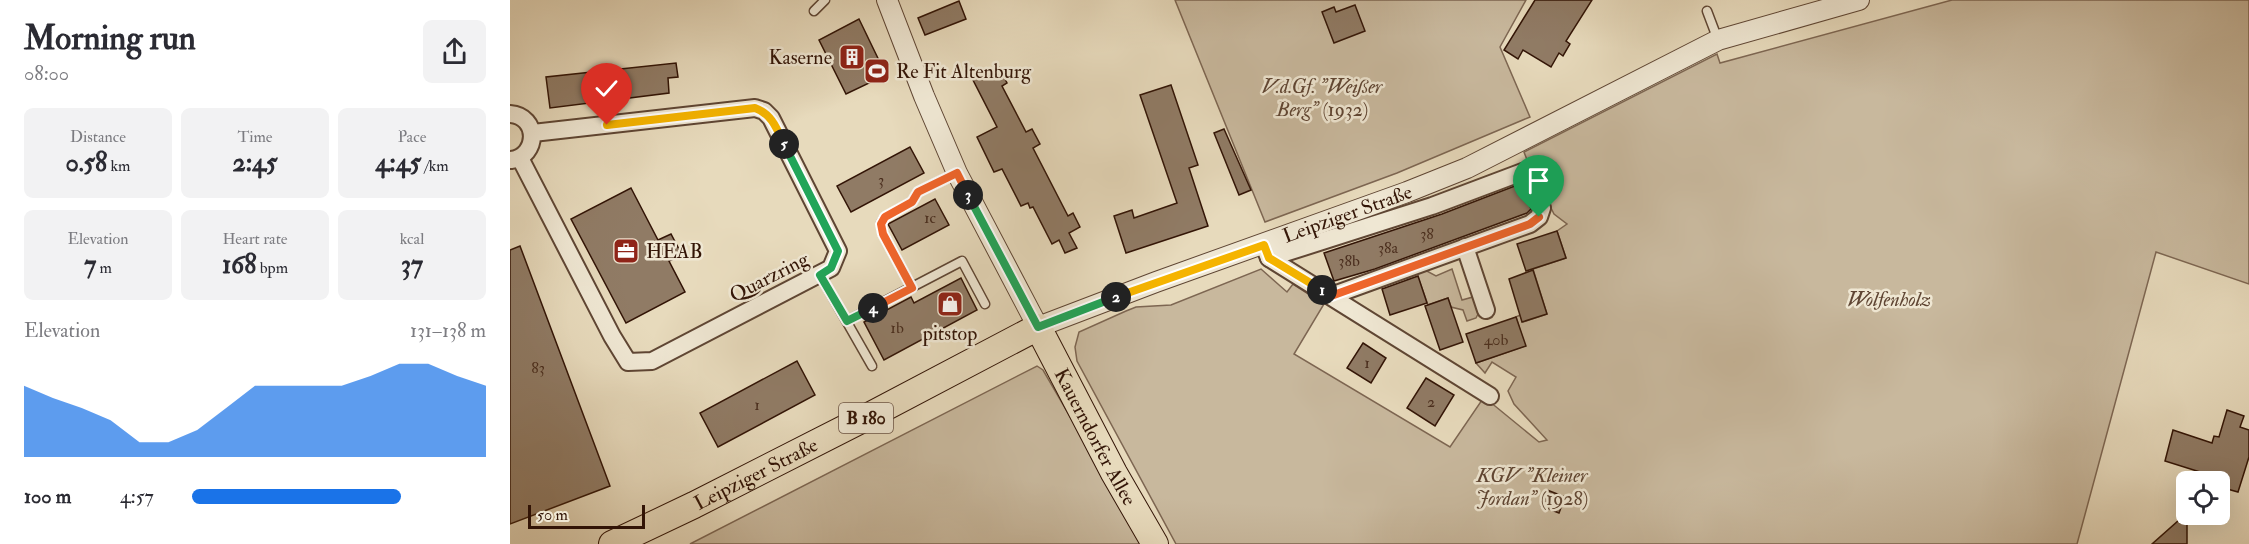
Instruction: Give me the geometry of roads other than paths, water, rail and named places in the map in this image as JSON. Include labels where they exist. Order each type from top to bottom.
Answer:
[{"type":"main road","name":"Leipziger Straße","points":[[612,544],[867,417],[1038,327]]},
{"type":"main road","name":"Kauerndorfer Allee","points":[[1038,327],[1114,473],[1155,544]]},
{"type":"street","points":[[887,0],[957,173],[1038,327]]},
{"type":"street","name":"Leipziger Straße","points":[[1266,251],[1467,168],[1718,40],[1859,0]]},
{"type":"street","name":"Quarzring","points":[[515,159],[628,362],[652,361],[831,268],[838,251],[771,118],[764,111],[755,108],[533,133]]},
{"type":"street","points":[[510,114],[527,121],[533,133],[531,148],[515,159]]},
{"type":"street","name":"Leipziger Straße","points":[[1038,327],[1156,282],[1432,206],[1525,171],[1542,208],[1539,217],[1530,224],[1331,296]]},
{"type":"street","points":[[1466,247],[1486,310]]},
{"type":"street","points":[[1266,251],[1331,296],[1490,396]]},
{"type":"lane","points":[[814,11],[825,0]]},
{"type":"lane","points":[[1707,11],[1718,40]]},
{"type":"lane","points":[[912,288],[883,234],[881,224],[885,217],[912,202],[918,192],[957,173]]},
{"type":"lane","points":[[847,321],[962,261],[985,304]]},
{"type":"lane","points":[[820,275],[872,366]]},
{"type":"place","name":"Kaserne","points":[[852,57]]},
{"type":"place","name":"Re Fit Altenburg","points":[[877,71]]},
{"type":"place","name":"HEAB","points":[[626,251]]},
{"type":"place","name":"pitstop","points":[[950,304]]},
{"type":"park label","name":"V.d.Gf. \"Weißer Berg\" (1932)","points":[[1322,98]]},
{"type":"park label","name":"Wolfenholz","points":[[1889,299]]},
{"type":"park label","name":"KGV \"Kleiner Jordan\" (1928)","points":[[1532,486]]}]
